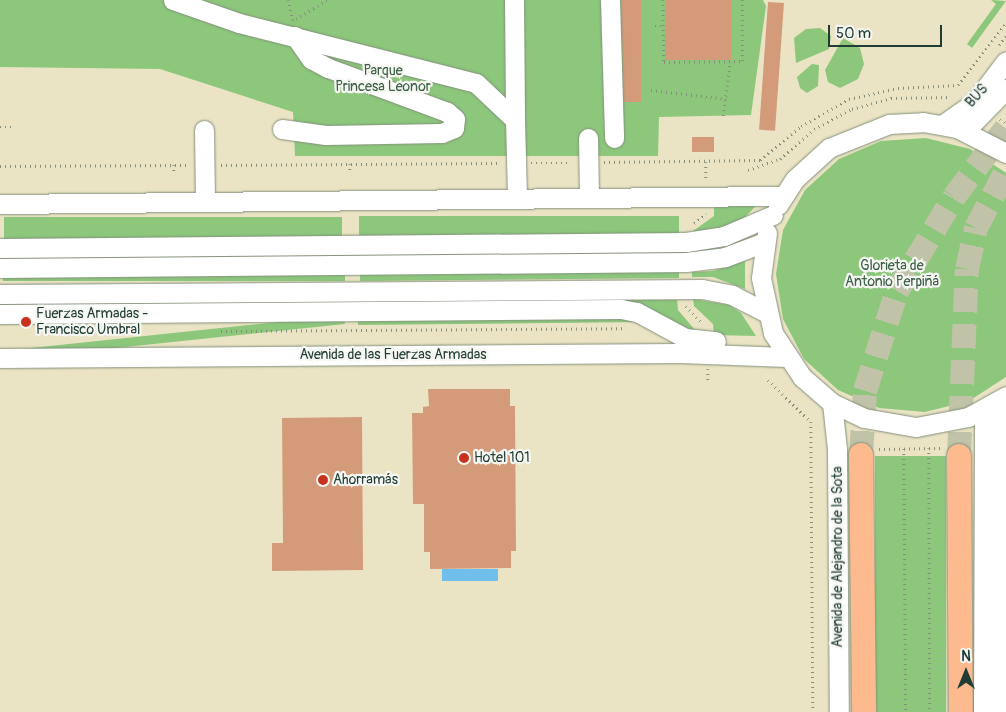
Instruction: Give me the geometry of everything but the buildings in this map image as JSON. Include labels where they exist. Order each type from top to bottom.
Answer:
[{"type":"main road","name":"Avenida de Alejandro de la Sota","points":[[864,712],[865,452]]},
{"type":"main road","points":[[953,452],[961,712]]},
{"type":"street","points":[[173,0],[239,23],[294,29],[476,83],[515,120]]},
{"type":"street","points":[[514,0],[517,198]]},
{"type":"street","points":[[610,0],[614,138]]},
{"type":"street","points":[[282,129],[326,135],[442,133],[454,128],[455,120],[446,112],[328,68],[311,59],[294,29]]},
{"type":"street","name":"BUS","points":[[942,124],[975,102],[1006,61]]},
{"type":"street","points":[[965,131],[1006,89]]},
{"type":"street","points":[[1005,397],[984,410],[942,424],[898,426],[864,418],[832,403],[782,350],[766,313],[761,278],[765,242],[783,196],[812,161],[845,139],[889,124],[942,124],[965,131],[1006,153]]},
{"type":"street","points":[[204,130],[205,202]]},
{"type":"street","points":[[588,138],[589,198]]},
{"type":"street","points":[[0,204],[783,196]]},
{"type":"street","points":[[0,248],[686,242],[724,236],[774,215]]},
{"type":"street","points":[[0,268],[686,262],[725,257],[765,242]]},
{"type":"street","points":[[0,294],[702,289],[732,295],[766,313]]},
{"type":"street","points":[[0,314],[621,309],[697,341],[782,350]]},
{"type":"street","name":"Avenida de las Fuerzas Armadas","points":[[0,358],[680,353],[782,350]]},
{"type":"street","points":[[998,712],[1001,486],[996,438],[1005,397]]},
{"type":"street","name":"Avenida de Alejandro de la Sota","points":[[832,403],[837,449],[839,712]]},
{"type":"street","points":[[983,712],[984,410]]},
{"type":"path","points":[[288,0],[294,29]]},
{"type":"path","points":[[294,29],[326,0]]},
{"type":"path","points":[[663,0],[664,62],[742,61],[742,0]]},
{"type":"path","points":[[0,166],[706,162],[760,160],[801,126],[849,99],[898,88],[958,84],[1006,23]]},
{"type":"path","points":[[655,26],[664,26]]},
{"type":"path","points":[[723,116],[730,61]]},
{"type":"path","points":[[651,90],[726,99]]},
{"type":"path","points":[[0,127],[12,127]]},
{"type":"path","points":[[706,162],[706,189]]},
{"type":"path","points":[[350,164],[350,173]]},
{"type":"path","points":[[174,165],[174,174]]},
{"type":"path","points":[[686,229],[707,213],[707,205]]},
{"type":"path","points":[[686,300],[686,308],[708,328]]},
{"type":"path","points":[[214,331],[633,328]]},
{"type":"path","points":[[768,380],[811,422],[813,712]]},
{"type":"path","points":[[928,448],[930,712]]},
{"type":"path","points":[[865,452],[928,448],[953,452]]},
{"type":"path","points":[[904,449],[906,712]]},
{"type":"green space","name":"Parque Princesa Leonor","points":[[0,0],[763,0],[766,6],[751,115],[659,117],[658,156],[295,156],[293,112],[160,69],[0,67]]},
{"type":"green space","points":[[991,0],[1006,1],[972,48],[967,44],[996,4]]},
{"type":"green space","points":[[820,28],[831,36],[829,49],[796,63],[794,38],[806,29]]},
{"type":"green space","points":[[843,38],[860,48],[864,64],[858,79],[840,88],[828,82],[825,70]]},
{"type":"green space","points":[[812,64],[819,65],[818,86],[807,93],[800,88],[797,77]]},
{"type":"green space","name":"Glorieta de Antonio Perpiñá","points":[[926,138],[970,149],[1006,173],[1006,377],[969,401],[925,412],[879,408],[838,390],[804,359],[783,319],[776,274],[783,230],[805,190],[839,159],[881,141]]},
{"type":"green space","points":[[714,205],[757,205],[737,225],[693,237],[693,231],[714,216]]},
{"type":"green space","points":[[359,216],[679,216],[679,237],[359,237]]},
{"type":"green space","points":[[4,217],[342,217],[342,240],[4,240]]},
{"type":"green space","points":[[745,261],[745,289],[713,277],[692,277],[692,272],[713,271]]},
{"type":"green space","points":[[679,272],[679,278],[360,281],[360,274]]},
{"type":"green space","points":[[3,274],[345,274],[345,281],[3,281]]},
{"type":"green space","points":[[693,299],[729,305],[741,313],[756,336],[714,335],[713,324],[694,306]]},
{"type":"green space","points":[[624,300],[677,300],[678,310],[701,337]]},
{"type":"green space","points":[[622,313],[640,322],[358,325],[358,315]]},
{"type":"green space","points":[[344,315],[345,324],[6,360],[5,351]]},
{"type":"green space","points":[[875,456],[946,456],[946,712],[875,712]]},
{"type":"water","points":[[442,569],[498,569],[498,581],[442,581]]},
{"type":"tunnel","points":[[861,455],[865,391],[897,291],[954,197],[1006,128]]},
{"type":"tunnel","points":[[959,456],[967,269],[976,228],[1006,171]]},
{"type":"place","name":"Fuerzas Armadas - Francisco Umbral","points":[[26,322]]},
{"type":"place","name":"Hotel 101","points":[[464,458]]},
{"type":"place","name":"Ahorramás","points":[[323,480]]}]
